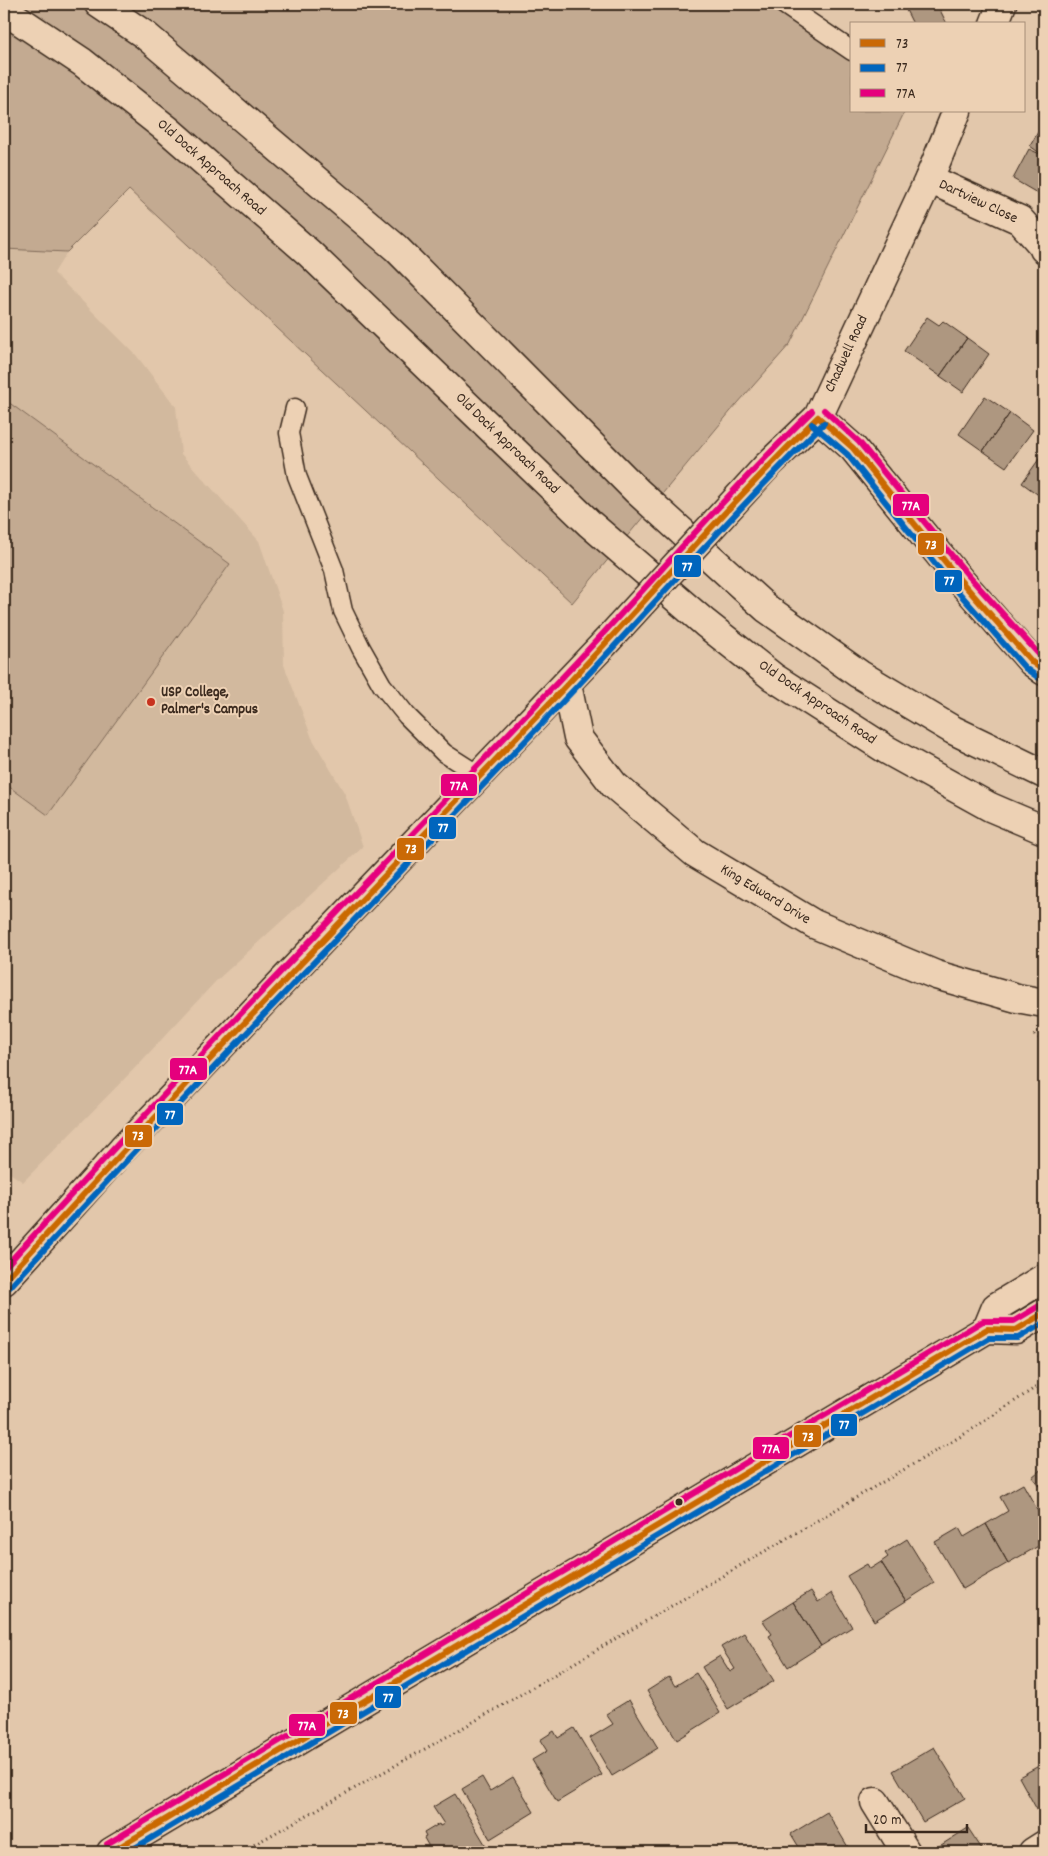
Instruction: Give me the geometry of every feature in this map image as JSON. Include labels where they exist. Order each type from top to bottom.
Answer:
[{"type":"street","points":[[99,4],[145,35],[396,248],[637,491],[766,608],[858,674],[952,730],[1044,774]]},
{"type":"street","points":[[995,22],[1002,4]]},
{"type":"street","name":"Old Dock Approach Road","points":[[4,10],[82,62],[168,130],[309,253],[590,524],[705,623],[766,671],[887,750],[990,807],[1044,830]]},
{"type":"street","name":"Chadwell Road","points":[[4,1281],[122,1150],[567,684],[767,466],[818,417],[929,179],[955,112]]},
{"type":"street","name":"Dartview Close","points":[[929,179],[1020,220],[1043,246],[1044,250]]},
{"type":"street","points":[[818,417],[853,448],[960,580],[1032,662],[1044,671]]},
{"type":"street","name":"King Edward Drive","points":[[567,684],[578,738],[614,785],[695,853],[814,924],[936,975],[1017,998],[1044,1003]]},
{"type":"street","points":[[987,1329],[996,1307],[1044,1278]]},
{"type":"street","points":[[111,1852],[987,1329],[1016,1330],[1044,1313]]},
{"type":"street","points":[[876,1802],[906,1852]]},
{"type":"street","points":[[1033,1852],[1044,1845]]},
{"type":"lane","points":[[783,4],[850,50]]},
{"type":"lane","points":[[296,408],[289,433],[297,476],[334,570],[343,611],[361,648],[382,685],[407,716],[444,753],[480,776]]},
{"type":"path","points":[[241,1852],[489,1712],[968,1432],[1044,1382]]},
{"type":"shaded area","points":[[4,4],[791,4],[850,47],[850,112],[905,112],[790,344],[730,412],[572,603],[129,190],[67,252],[4,249]]},
{"type":"shaded area","name":"USP College, Palmer's Campus","points":[[4,249],[67,252],[54,273],[136,355],[176,407],[181,454],[259,541],[283,611],[284,665],[312,738],[345,794],[363,847],[216,981],[134,1069],[23,1182],[4,1169]]},
{"type":"shaded area","points":[[4,399],[230,564],[48,815],[4,783]]},
{"type":"building","points":[[903,4],[937,4],[946,22],[912,22]]},
{"type":"building","points":[[1044,128],[1044,156],[1030,146],[1038,132],[1041,134]]},
{"type":"building","points":[[1029,149],[1044,156],[1044,197],[1013,179]]},
{"type":"building","points":[[927,317],[939,325],[943,321],[967,338],[940,376],[904,351]]},
{"type":"building","points":[[967,338],[989,354],[963,392],[940,376]]},
{"type":"building","points":[[985,396],[1010,413],[983,451],[959,434]]},
{"type":"building","points":[[1010,413],[1033,430],[1006,467],[983,451]]},
{"type":"building","points":[[1044,452],[1044,499],[1022,483]]},
{"type":"building","points":[[1044,1467],[1044,1483],[1040,1487],[1032,1477]]},
{"type":"building","points":[[1023,1484],[1044,1522],[1044,1543],[1008,1563],[986,1524],[1008,1511],[1000,1497]]},
{"type":"building","points":[[986,1524],[1008,1563],[963,1589],[935,1542],[959,1528],[964,1537]]},
{"type":"building","points":[[907,1539],[934,1583],[906,1601],[881,1562],[888,1557],[885,1553]]},
{"type":"building","points":[[881,1562],[906,1601],[874,1621],[847,1576],[867,1564],[870,1569]]},
{"type":"building","points":[[811,1591],[818,1602],[832,1593],[852,1627],[821,1646],[793,1602]]},
{"type":"building","points":[[793,1602],[821,1646],[788,1667],[769,1636],[772,1634],[763,1621]]},
{"type":"building","points":[[744,1633],[774,1681],[728,1709],[702,1667],[720,1656],[730,1672],[735,1669],[721,1647]]},
{"type":"building","points":[[696,1673],[720,1713],[677,1740],[647,1691],[669,1677],[675,1686]]},
{"type":"building","points":[[629,1700],[658,1748],[612,1776],[590,1738],[613,1724],[606,1714]]},
{"type":"building","points":[[574,1728],[602,1775],[557,1802],[532,1760],[547,1751],[540,1740],[554,1731],[558,1738]]},
{"type":"building","points":[[934,1747],[965,1798],[923,1822],[893,1771]]},
{"type":"building","points":[[1044,1763],[1044,1816],[1041,1817],[1019,1777]]},
{"type":"building","points":[[482,1777],[490,1791],[513,1777],[534,1812],[490,1839],[462,1789]]},
{"type":"building","points":[[455,1794],[488,1849],[485,1852],[432,1852],[424,1838],[426,1837],[424,1833],[439,1824],[440,1826],[444,1824],[433,1807]]},
{"type":"building","points":[[827,1812],[851,1852],[802,1852],[791,1834]]},
{"type":"building","points":[[968,1828],[984,1852],[930,1852]]},
{"type":"transit line","name":"77A","points":[[824,410],[859,442],[967,574],[1044,660]]},
{"type":"transit line","name":"77A","points":[[4,1268],[208,1048],[585,653],[745,478],[812,411]]},
{"type":"transit line","name":"73","points":[[818,417],[853,448],[960,580],[1032,662],[1044,671]]},
{"type":"transit line","name":"73","points":[[4,1281],[211,1058],[561,691],[752,484],[818,417]]},
{"type":"transit line","name":"77","points":[[10,1287],[217,1064],[567,697],[758,490],[824,423]]},
{"type":"transit line","name":"77","points":[[812,424],[847,454],[953,586],[1025,668],[1039,678]]},
{"type":"transit line","name":"77A","points":[[107,1844],[983,1321],[1014,1321],[1039,1306]]},
{"type":"transit line","name":"73","points":[[111,1852],[987,1329],[1016,1330],[1044,1313]]},
{"type":"transit line","name":"77","points":[[128,1852],[989,1338],[1018,1338],[1044,1323]]},
{"type":"place","name":"USP College, Palmer's Campus","points":[[151,702]]}]
